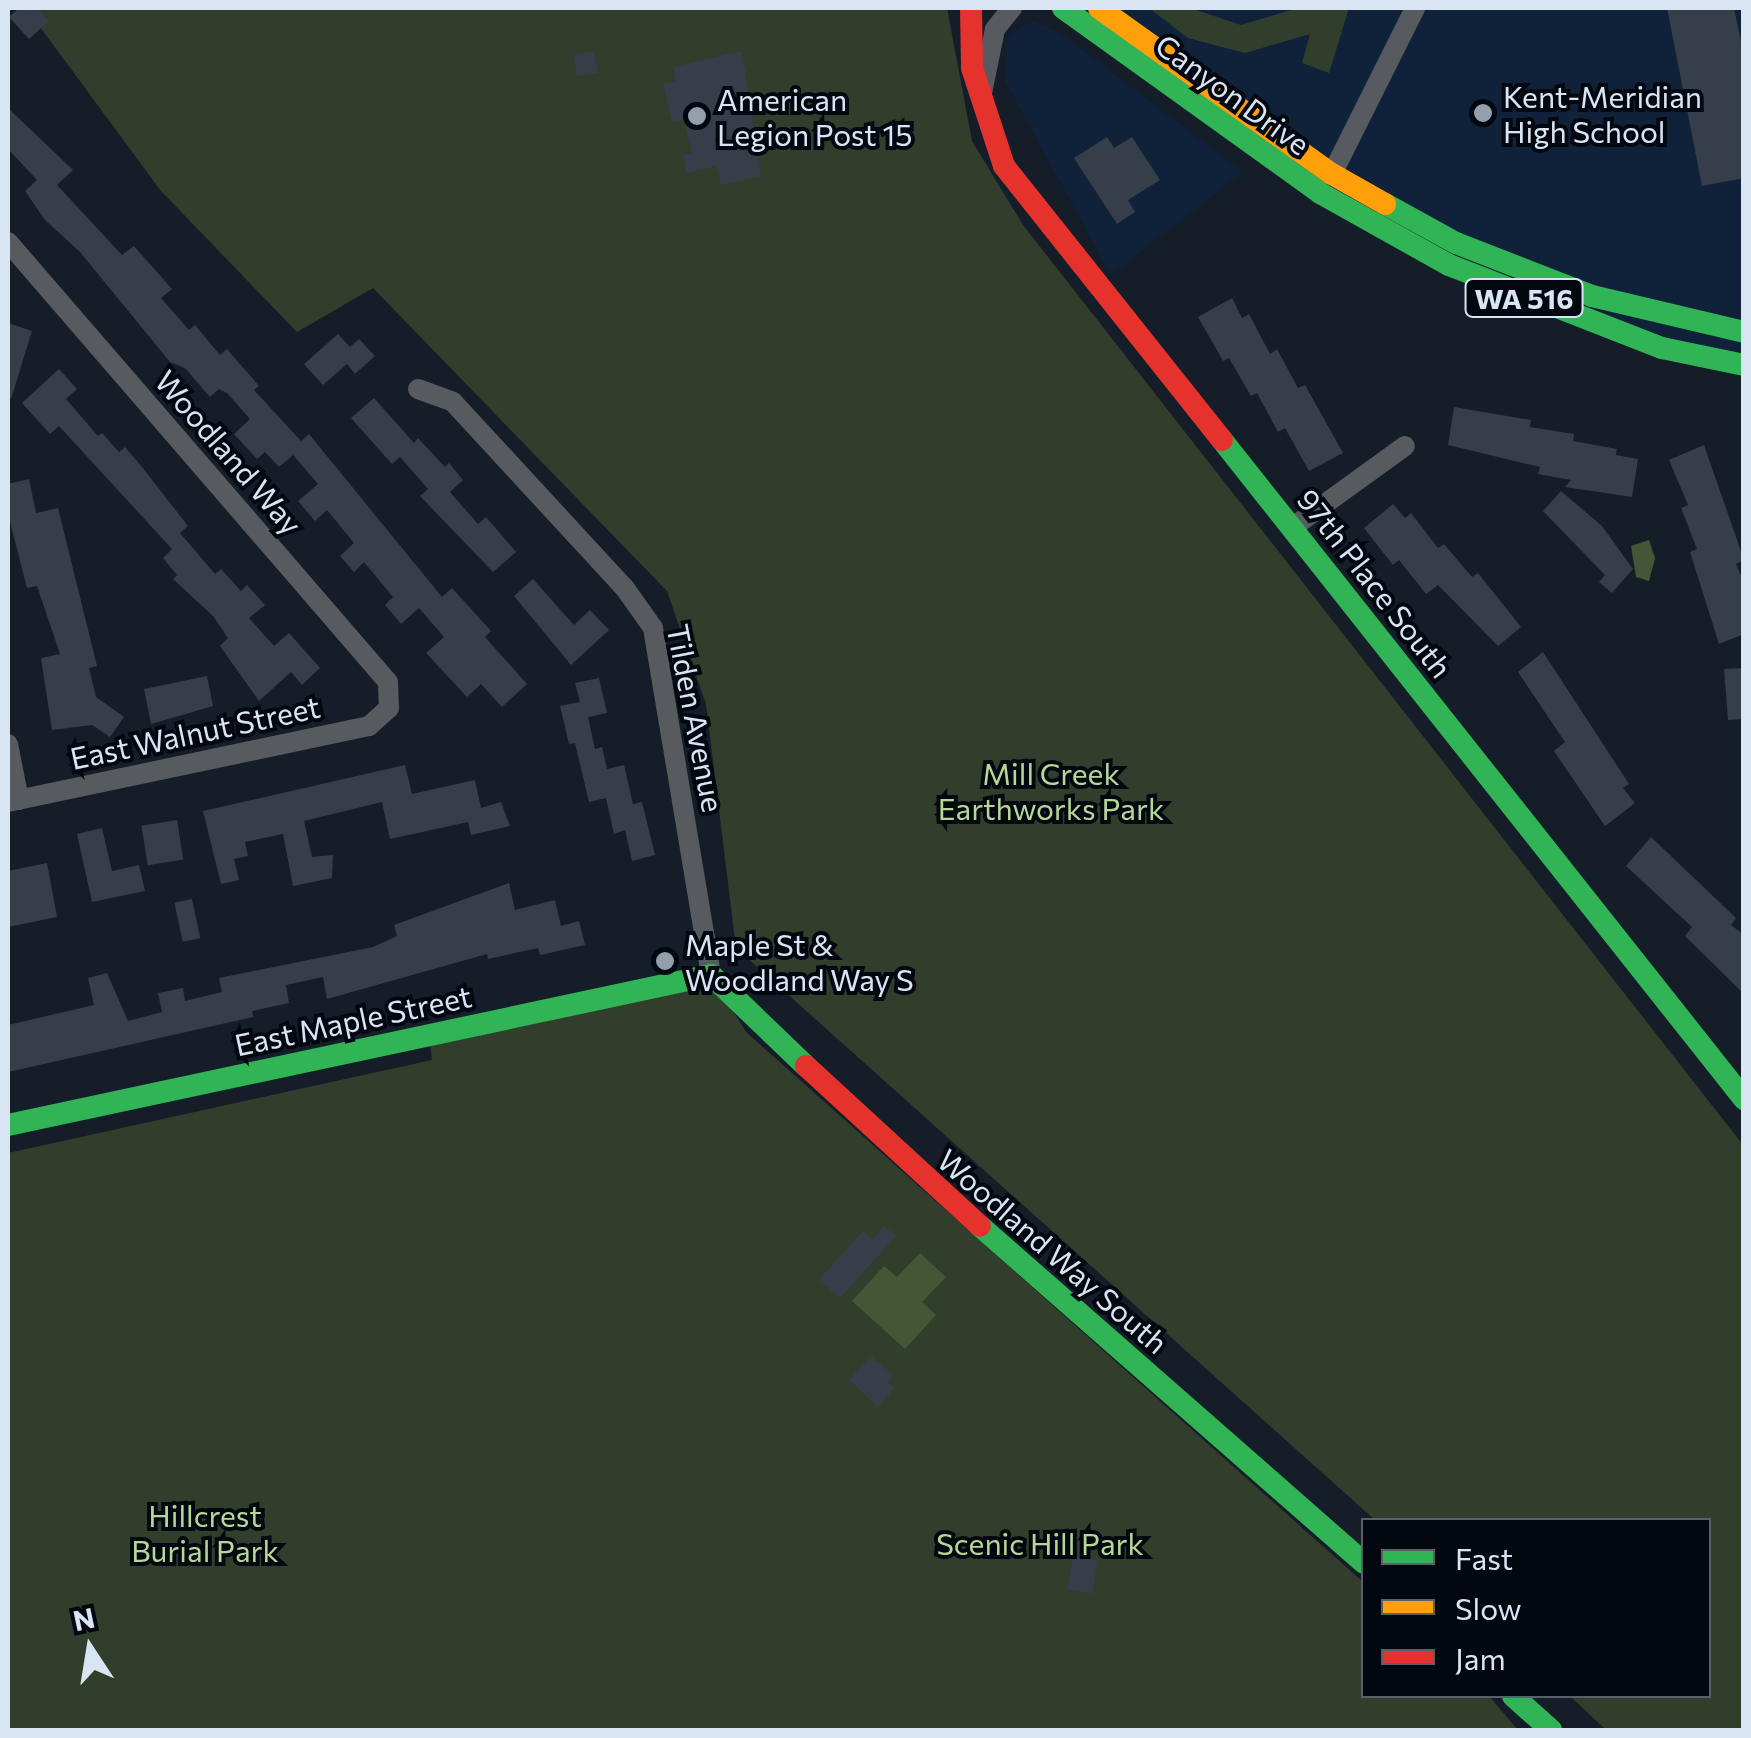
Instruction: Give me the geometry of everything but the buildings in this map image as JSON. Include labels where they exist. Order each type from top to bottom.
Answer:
[{"type":"street","name":"97th Place South","points":[[970,8],[972,68],[1004,166],[1744,1099]]},
{"type":"street","name":"97th Place South","points":[[982,93],[995,29],[1012,8]]},
{"type":"street","name":"Canyon Drive","points":[[1063,8],[1326,183]]},
{"type":"street","name":"Canyon Drive","points":[[1100,8],[1326,183]]},
{"type":"street","points":[[1326,183],[1415,8]]},
{"type":"street","name":"WA 516","points":[[1326,183],[1554,284],[1744,332]]},
{"type":"street","name":"WA 516","points":[[1326,183],[1449,265],[1552,310],[1662,348],[1744,365]]},
{"type":"street","name":"Woodland Way","points":[[11,253],[388,682],[389,708]]},
{"type":"street","name":"Tilden Avenue","points":[[418,389],[453,402],[624,586],[653,628],[712,975]]},
{"type":"street","points":[[1293,527],[1404,446]]},
{"type":"street","name":"East Walnut Street","points":[[13,801],[369,726],[389,708]]},
{"type":"street","points":[[8,744],[13,801]]},
{"type":"street","name":"East Maple Street","points":[[8,1124],[712,975]]},
{"type":"street","name":"Woodland Way South","points":[[712,975],[898,1154],[1361,1560]]},
{"type":"street","points":[[1516,1698],[1550,1730]]},
{"type":"shaded area","name":"Kent-Meridian High School","points":[[1104,8],[1743,8],[1743,355],[1666,337],[1452,257]]},
{"type":"shaded area","points":[[1033,21],[1059,32],[1243,172],[1111,275],[1005,81],[1008,35]]},
{"type":"shaded area","points":[[1649,540],[1655,558],[1649,581],[1636,577],[1631,546]]},
{"type":"shaded area","points":[[920,1253],[946,1277],[922,1302],[936,1315],[905,1349],[852,1301],[884,1266],[897,1277]]},
{"type":"green space","name":"Mill Creek Earthworks Park","points":[[26,8],[947,8],[972,141],[1023,225],[1743,1145],[1743,1730],[1606,1730],[1572,1698],[1711,1698],[1711,1518],[1373,1518],[736,948],[706,704],[667,591],[373,288],[297,332],[161,191]]},
{"type":"green space","points":[[1149,8],[1190,8],[1241,25],[1298,8],[1349,8],[1329,73],[1302,63],[1310,34],[1245,53],[1188,38]]},
{"type":"green space","points":[[711,975],[746,1032],[1361,1580],[1361,1698],[1491,1698],[1518,1730],[8,1730],[8,1153],[432,1060],[429,1035]]},
{"type":"traffic: fast","points":[[1063,8],[1320,193],[1449,265],[1662,348],[1744,365]]},
{"type":"traffic: fast","points":[[1385,204],[1456,243],[1592,296],[1744,332]]},
{"type":"traffic: fast","points":[[1222,440],[1744,1099]]},
{"type":"traffic: fast","points":[[8,1125],[711,975],[806,1066]]},
{"type":"traffic: fast","points":[[980,1226],[1361,1560]]},
{"type":"traffic: fast","points":[[1515,1698],[1551,1730]]},
{"type":"traffic: slow","points":[[1099,8],[1332,174],[1385,204]]},
{"type":"traffic: jam","points":[[971,8],[972,68],[1004,166],[1222,440]]},
{"type":"traffic: jam","points":[[806,1066],[980,1226]]},
{"type":"place","name":"Kent-Meridian High School","points":[[1483,113]]},
{"type":"place","name":"American Legion Post 15","points":[[697,116]]},
{"type":"place","name":"Maple St & Woodland Way S","points":[[665,961]]},
{"type":"park label","name":"Hillcrest Burial Park","points":[[205,1532]]},
{"type":"park label","name":"Scenic Hill Park","points":[[1040,1543]]}]
